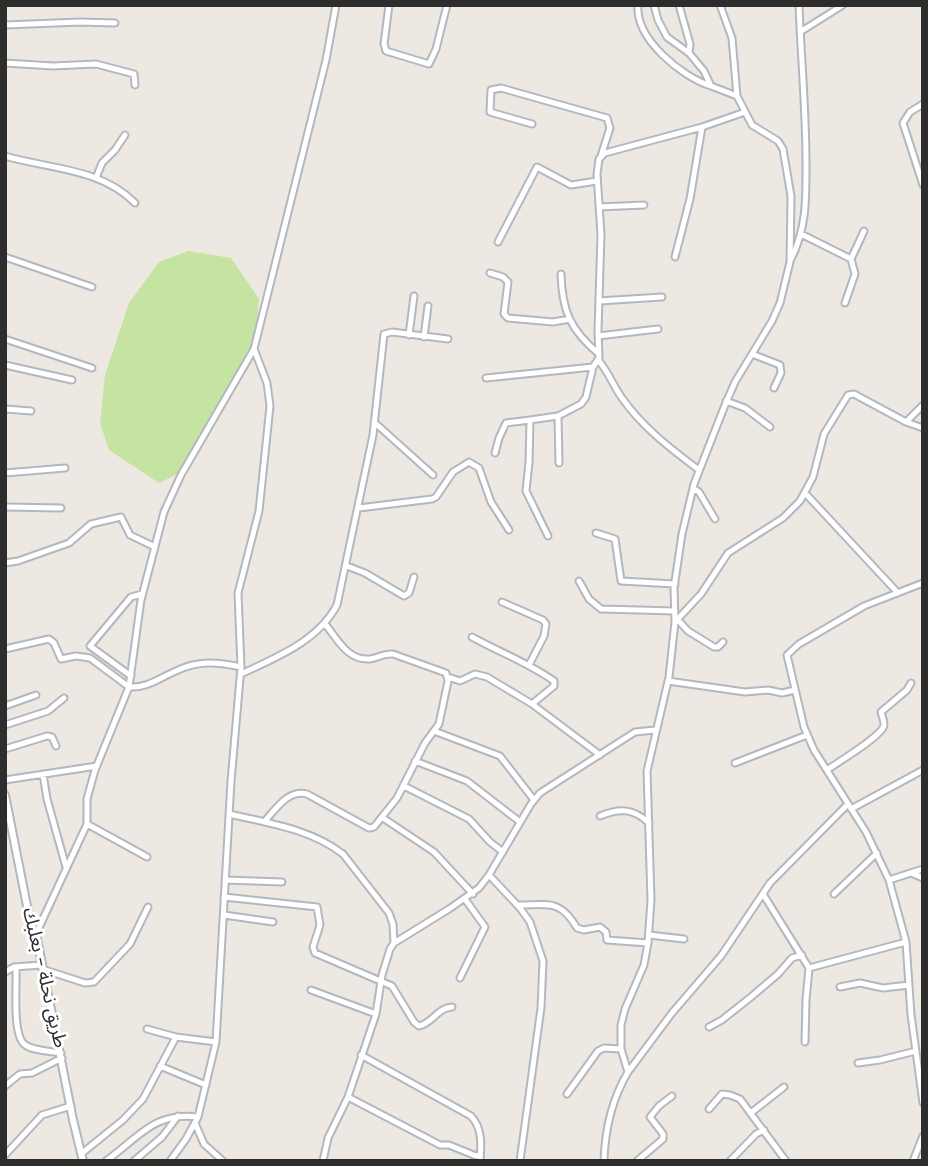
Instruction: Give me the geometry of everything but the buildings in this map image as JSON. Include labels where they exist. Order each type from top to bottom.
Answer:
[{"type":"street","points":[[36,934],[87,824],[87,799],[97,766],[129,687],[142,594],[164,512],[174,489],[254,349],[326,60],[336,5]]},
{"type":"street","points":[[389,5],[384,44],[386,51],[429,64],[436,49],[447,5]]},
{"type":"street","points":[[638,5],[642,25],[667,61],[690,78],[737,96]]},
{"type":"street","points":[[654,5],[657,20],[667,37],[689,53],[704,71],[711,86]]},
{"type":"street","points":[[679,5],[690,44],[689,53]]},
{"type":"street","points":[[720,5],[732,38],[737,96],[755,128],[778,141],[783,149],[791,207],[790,262]]},
{"type":"street","points":[[628,1072],[621,1049],[621,1025],[644,965],[649,935],[651,900],[647,771],[668,681],[676,621],[674,584],[680,545],[699,470],[734,382],[780,303],[790,262],[804,225],[807,196],[806,109],[799,5]]},
{"type":"street","points":[[800,32],[843,5]]},
{"type":"street","points":[[5,25],[115,23]]},
{"type":"street","points":[[5,63],[53,66],[96,64],[134,74],[135,85]]},
{"type":"street","points":[[495,453],[506,423],[558,416],[584,401],[593,367],[599,357],[597,167],[610,128],[607,118],[501,88],[491,90],[490,112],[532,124]]},
{"type":"street","points":[[923,104],[910,112],[903,122],[923,186]]},
{"type":"street","points":[[601,156],[745,112]]},
{"type":"street","points":[[675,257],[690,199],[703,134],[702,127]]},
{"type":"street","points":[[96,178],[102,163],[125,135]]},
{"type":"street","points":[[5,156],[96,178],[112,184],[135,203]]},
{"type":"street","points":[[498,242],[537,167],[571,185],[597,181]]},
{"type":"street","points":[[599,207],[644,205]]},
{"type":"street","points":[[850,259],[864,231]]},
{"type":"street","points":[[801,234],[850,259],[855,274],[845,303]]},
{"type":"street","points":[[5,257],[92,287]]},
{"type":"street","points":[[490,273],[508,282],[504,314],[508,318],[553,322],[570,319]]},
{"type":"street","points":[[561,274],[562,299],[570,319],[599,357],[624,400],[643,422],[699,470]]},
{"type":"street","points":[[409,335],[414,296]]},
{"type":"street","points":[[599,301],[662,297]]},
{"type":"street","points":[[424,337],[428,306]]},
{"type":"street","points":[[598,336],[658,329]]},
{"type":"street","points":[[241,674],[293,648],[325,624],[337,605],[359,508],[374,422],[384,334],[392,332],[448,340]]},
{"type":"street","points":[[5,339],[92,368]]},
{"type":"street","points":[[170,1161],[197,1120],[216,1042],[229,814],[242,667],[238,593],[259,511],[270,406],[267,383],[254,349]]},
{"type":"street","points":[[752,354],[780,365],[781,373],[774,388]]},
{"type":"street","points":[[5,365],[72,380]]},
{"type":"street","points":[[486,377],[593,367]]},
{"type":"street","points":[[676,621],[706,587],[728,554],[783,518],[805,493],[813,477],[824,434],[849,395],[854,394],[906,422],[923,428]]},
{"type":"street","points":[[726,401],[745,408],[770,427]]},
{"type":"street","points":[[906,422],[923,405]]},
{"type":"street","points":[[5,409],[31,411]]},
{"type":"street","points":[[558,416],[559,463]]},
{"type":"street","points":[[530,420],[526,491],[548,536]]},
{"type":"street","points":[[374,422],[433,475]]},
{"type":"street","points":[[359,508],[432,499],[453,472],[469,462],[478,468],[491,502],[509,530]]},
{"type":"street","points":[[5,473],[65,468]]},
{"type":"street","points":[[693,488],[702,497],[715,519]]},
{"type":"street","points":[[805,493],[898,593]]},
{"type":"street","points":[[5,507],[61,508]]},
{"type":"street","points":[[5,563],[69,543],[91,524],[121,517],[130,535],[155,547]]},
{"type":"street","points":[[596,533],[615,540],[621,581],[674,584]]},
{"type":"street","points":[[347,566],[365,573],[404,596],[407,595],[414,577]]},
{"type":"street","points":[[579,581],[589,599],[601,609],[675,611]]},
{"type":"street","points":[[923,583],[864,606],[790,650],[787,657],[807,735],[877,853],[889,880],[905,942],[923,1103]]},
{"type":"street","points":[[131,676],[91,645],[131,597],[142,594]]},
{"type":"street","points":[[502,602],[543,620],[546,624],[545,635],[529,665]]},
{"type":"street","points":[[676,621],[714,647],[723,642]]},
{"type":"street","points":[[325,624],[339,645],[358,657],[371,659],[386,653],[393,654],[446,673],[448,677],[460,681],[475,674],[482,675],[533,704],[600,755]]},
{"type":"street","points":[[472,637],[529,665],[555,684],[533,704]]},
{"type":"street","points":[[5,649],[49,639],[54,643],[61,659],[83,656],[94,660],[129,687],[139,688],[199,663],[212,662],[242,667]]},
{"type":"street","points":[[94,660],[99,653]]},
{"type":"street","points":[[264,822],[290,795],[297,792],[307,794],[369,828],[374,827],[404,786],[415,761],[440,721],[448,677]]},
{"type":"street","points":[[668,681],[745,692],[768,690],[782,693],[795,690]]},
{"type":"street","points":[[827,770],[882,728],[884,724],[881,712],[907,690],[911,683]]},
{"type":"street","points":[[5,706],[36,695]]},
{"type":"street","points":[[5,725],[48,711],[64,698]]},
{"type":"street","points":[[323,1161],[334,1123],[348,1097],[376,1014],[387,955],[394,943],[472,894],[489,875],[540,793],[635,732],[655,730]]},
{"type":"street","points":[[434,731],[500,756],[534,800]]},
{"type":"street","points":[[736,763],[807,735]]},
{"type":"street","points":[[5,749],[47,736],[52,737],[56,746]]},
{"type":"street","points":[[415,761],[467,780],[520,822]]},
{"type":"street","points":[[5,780],[97,766]]},
{"type":"street","points":[[604,1161],[607,1126],[614,1101],[628,1072],[672,1013],[721,956],[763,894],[794,857],[850,806],[923,770]]},
{"type":"street","points":[[43,774],[47,799],[66,867]]},
{"type":"street","points":[[404,786],[469,819],[503,852]]},
{"type":"street","name":"طريق نحلة - بعلبك","points":[[5,795],[82,1157]]},
{"type":"street","points":[[600,816],[621,809],[640,816],[649,824]]},
{"type":"street","points":[[229,814],[314,837],[343,854],[389,913],[394,943]]},
{"type":"street","points":[[383,818],[434,852],[472,894]]},
{"type":"street","points":[[87,824],[147,856]]},
{"type":"street","points":[[834,894],[877,853]]},
{"type":"street","points":[[889,880],[923,869]]},
{"type":"street","points":[[911,873],[923,877]]},
{"type":"street","points":[[489,875],[518,905],[535,932],[544,970],[520,1161]]},
{"type":"street","points":[[225,880],[282,882]]},
{"type":"street","points":[[763,894],[809,968],[805,1042]]},
{"type":"street","points":[[224,897],[317,906],[320,925],[313,952],[397,991],[412,1020],[419,1026],[428,1023],[442,1009],[452,1007]]},
{"type":"street","points":[[460,978],[485,927],[465,900]]},
{"type":"street","points":[[518,905],[557,906],[570,916],[577,929],[600,927],[606,932],[607,940],[648,943]]},
{"type":"street","points":[[5,972],[16,968],[42,967],[85,983],[94,982],[130,944],[148,908]]},
{"type":"street","points":[[225,915],[273,922]]},
{"type":"street","points":[[649,935],[684,939]]},
{"type":"street","points":[[809,968],[905,942]]},
{"type":"street","points":[[709,1027],[751,997],[792,958],[802,955]]},
{"type":"street","points":[[16,968],[20,1040],[27,1046],[61,1056]]},
{"type":"street","points":[[840,987],[860,983],[883,988],[909,985]]},
{"type":"street","points":[[311,990],[376,1014]]},
{"type":"street","points":[[147,1029],[176,1038],[216,1042]]},
{"type":"street","points":[[82,1157],[132,1111],[150,1088],[176,1038]]},
{"type":"street","points":[[566,1094],[598,1051],[604,1048],[621,1049]]},
{"type":"street","points":[[858,1063],[916,1051]]},
{"type":"street","points":[[348,1097],[440,1145],[480,1158],[481,1136],[471,1116],[361,1055]]},
{"type":"street","points":[[5,1086],[20,1074],[32,1073],[61,1056]]},
{"type":"street","points":[[160,1066],[206,1085]]},
{"type":"street","points":[[752,1112],[783,1087]]},
{"type":"street","points":[[709,1109],[722,1094],[740,1099],[786,1161]]},
{"type":"street","points":[[637,1161],[663,1139],[663,1134],[650,1117],[672,1096]]},
{"type":"street","points":[[5,1154],[42,1115],[71,1106]]},
{"type":"street","points":[[106,1161],[154,1123],[178,1116],[197,1120]]},
{"type":"street","points":[[134,1161],[162,1137],[178,1116]]},
{"type":"street","points":[[197,1120],[204,1144],[223,1161]]},
{"type":"street","points":[[730,1161],[756,1134],[764,1130]]},
{"type":"street","points":[[913,1161],[923,1136]]},
{"type":"green space","points":[[188,251],[231,258],[259,299],[255,340],[185,470],[159,483],[109,450],[100,423],[105,375],[129,303],[159,262]]}]
